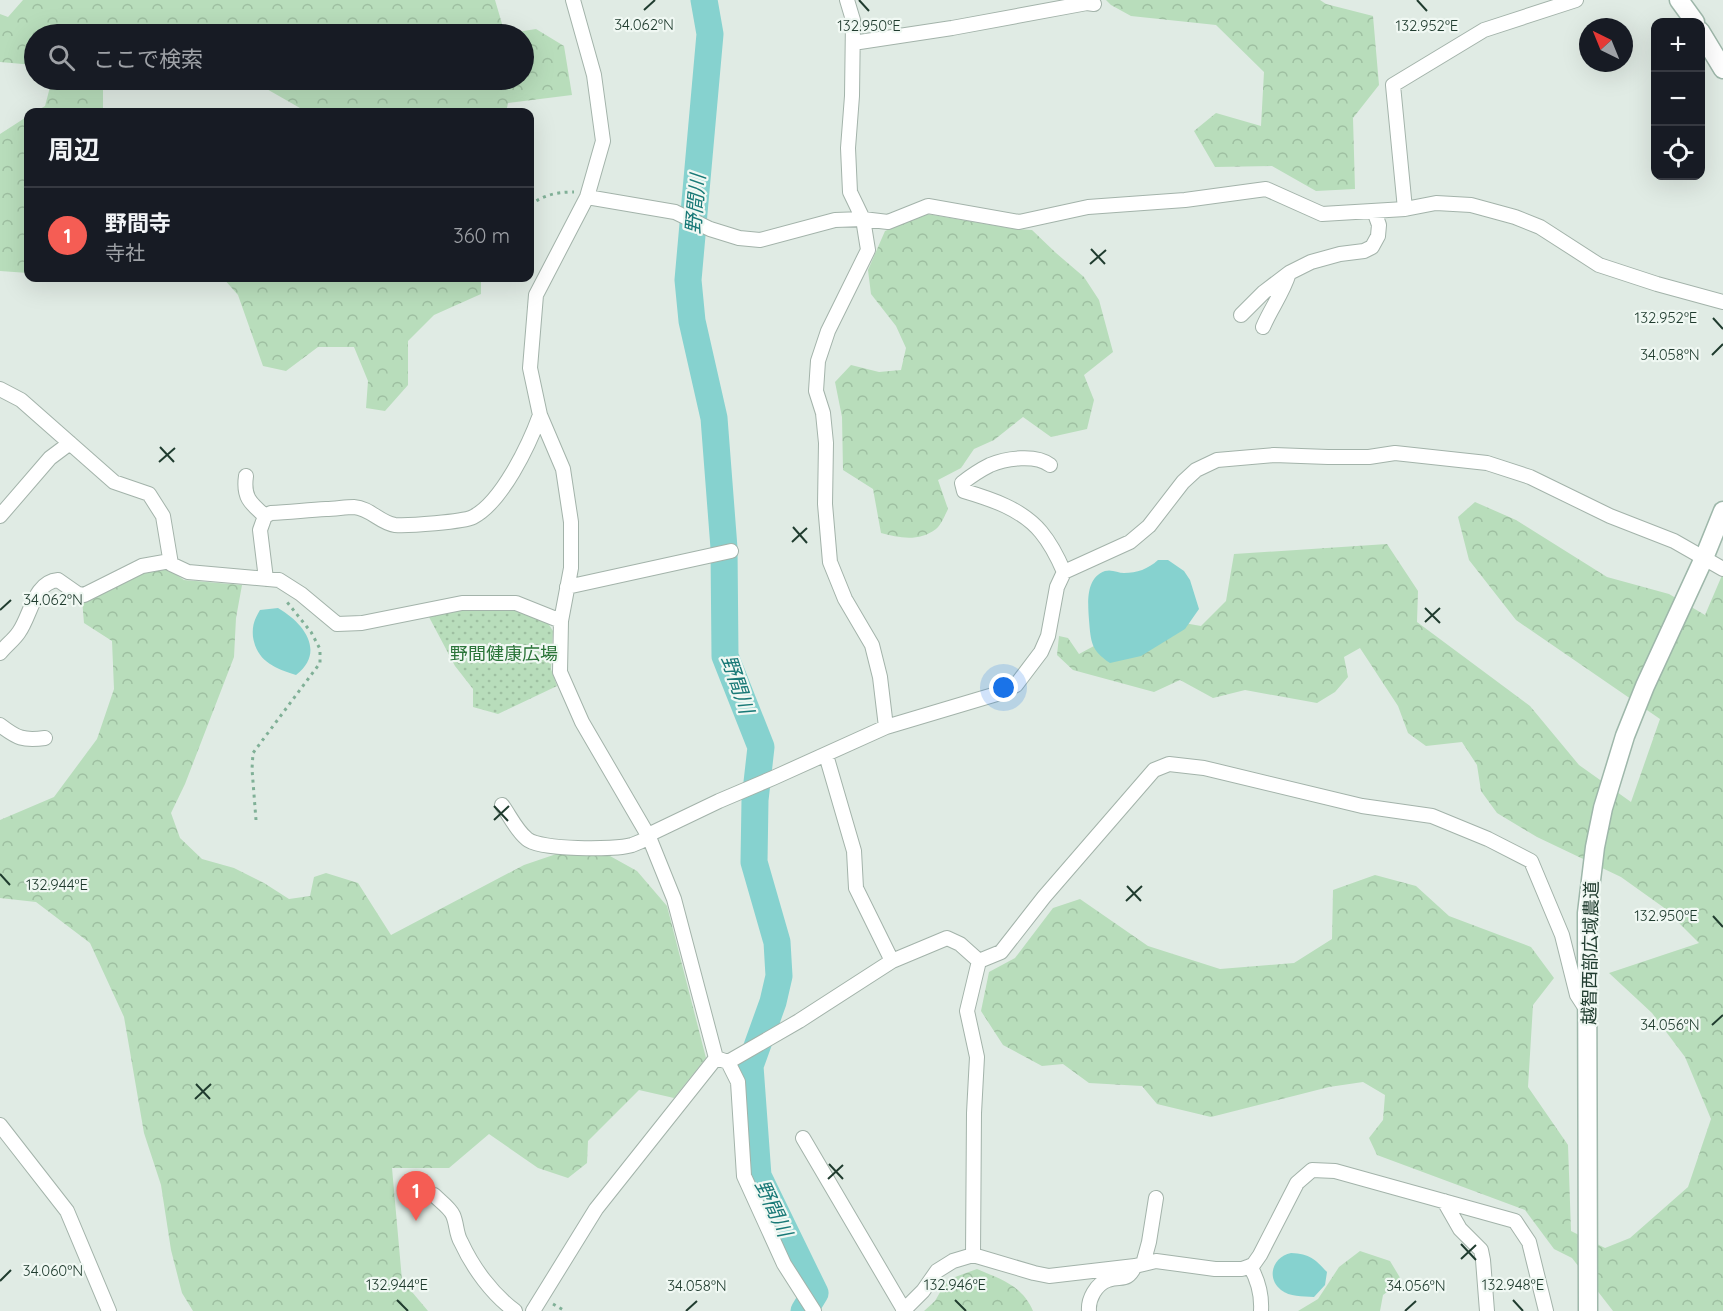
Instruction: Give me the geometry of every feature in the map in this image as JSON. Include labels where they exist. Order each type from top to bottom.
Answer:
[{"type":"street","points":[[573,0],[594,75],[603,141],[587,197],[536,295],[530,368],[540,415],[563,469],[571,522],[571,568],[561,621],[560,672],[582,722],[649,836],[674,899],[722,1060],[738,1082],[744,1176],[784,1264],[814,1311]]},
{"type":"street","points":[[847,0],[853,20],[852,96],[848,148],[850,192],[863,219],[868,250],[828,331],[818,361],[816,391],[823,412],[826,443],[825,504],[830,562],[845,599],[872,645],[880,677],[886,727]]},
{"type":"street","points":[[1406,209],[1393,85],[1484,30],[1576,0]]},
{"type":"street","points":[[1679,0],[1692,18]]},
{"type":"street","points":[[853,43],[952,28],[1087,3],[1094,4]]},
{"type":"street","points":[[1705,38],[1723,69]]},
{"type":"street","points":[[587,197],[675,212],[710,229],[739,238],[760,240],[835,220],[863,219],[888,222],[928,206],[1019,222],[1088,207],[1185,200],[1266,189],[1322,214],[1406,209],[1436,203],[1471,205],[1515,217],[1540,227],[1599,265],[1723,302]]},
{"type":"street","points":[[1241,315],[1264,292],[1289,273],[1311,262],[1340,254],[1364,251],[1372,247],[1378,236],[1379,225],[1374,211]]},
{"type":"street","points":[[1263,327],[1285,288],[1289,273]]},
{"type":"street","points":[[0,389],[21,400],[114,482],[148,494],[163,516],[171,564],[188,572],[279,580],[301,594],[337,624],[362,623],[462,603],[516,603],[561,621]]},
{"type":"street","points":[[270,579],[260,530],[265,516],[271,513],[356,507],[395,525],[471,518],[481,512],[496,496],[511,474],[531,438],[540,415]]},
{"type":"street","points":[[1,517],[50,458],[70,443]]},
{"type":"street","points":[[502,805],[527,840],[536,844],[554,847],[621,847],[634,844],[719,801],[886,727],[1000,693],[1016,685],[1041,652],[1048,636],[1057,587],[1064,572],[1130,542],[1149,526],[1183,482],[1196,470],[1216,460],[1274,454],[1369,457],[1395,453],[1487,463],[1530,477],[1611,516],[1674,541],[1723,569]]},
{"type":"street","points":[[1050,465],[1044,460],[1010,460],[978,471],[962,483],[964,491],[1001,504],[1025,517],[1041,532],[1055,552],[1064,572]]},
{"type":"street","points":[[246,476],[244,491],[255,508],[265,516]]},
{"type":"street","name":"越智西部広域農道","points":[[1588,1311],[1587,913],[1595,847],[1616,763],[1633,716],[1723,511]]},
{"type":"street","points":[[567,587],[731,551]]},
{"type":"street","points":[[0,653],[19,632],[41,588],[52,580],[58,579],[78,594],[84,595],[142,566],[170,561]]},
{"type":"street","points":[[0,725],[14,736],[28,741],[45,738]]},
{"type":"street","points":[[825,755],[854,851],[856,888],[892,961]]},
{"type":"street","points":[[979,961],[1000,952],[1044,897],[1154,770],[1169,764],[1185,765],[1362,806],[1432,816],[1488,839],[1531,861],[1562,935],[1577,995],[1588,1012]]},
{"type":"street","points":[[533,1311],[596,1209],[722,1060],[799,1021],[892,961],[947,938],[960,944],[979,961]]},
{"type":"street","points":[[973,1255],[976,1057],[967,1011],[979,961]]},
{"type":"street","points":[[0,1125],[67,1211],[109,1311]]},
{"type":"street","points":[[802,1138],[904,1311],[923,1291],[937,1271],[953,1261],[973,1255],[1049,1276],[1156,1262],[1215,1269],[1242,1269],[1250,1266],[1260,1255],[1297,1183],[1312,1170],[1335,1171],[1515,1221],[1529,1242],[1546,1311]]},
{"type":"street","points":[[434,1196],[453,1213],[459,1239],[468,1257],[506,1304],[515,1311]]},
{"type":"street","points":[[1089,1311],[1092,1295],[1101,1285],[1107,1280],[1126,1278],[1139,1265],[1149,1242],[1156,1198]]},
{"type":"street","points":[[1444,1201],[1461,1228],[1481,1250],[1487,1311]]},
{"type":"street","points":[[1250,1266],[1260,1288],[1261,1311]]},
{"type":"path","points":[[534,202],[556,192],[576,192],[587,197]]},
{"type":"path","points":[[256,820],[253,753],[320,663],[320,649],[311,632],[270,579]]},
{"type":"green space","points":[[23,0],[495,0],[502,24],[24,24],[24,64],[0,62],[0,14],[8,17]]},
{"type":"green space","points":[[1106,0],[1320,0],[1326,4],[1373,16],[1379,85],[1353,118],[1355,189],[1316,191],[1272,166],[1215,167],[1194,131],[1216,113],[1261,126],[1264,72],[1216,25],[1131,16]]},
{"type":"green space","points":[[534,29],[536,29],[564,46],[572,95],[508,103],[507,108],[300,108],[268,90],[534,90]]},
{"type":"green space","points":[[49,90],[103,90],[103,108],[42,108],[45,106]]},
{"type":"green space","points":[[24,119],[24,273],[0,271],[0,134]]},
{"type":"green space","points":[[927,214],[1032,230],[1084,277],[1099,300],[1113,352],[1084,375],[1094,400],[1087,429],[1051,437],[1023,417],[994,440],[974,449],[961,468],[938,480],[948,509],[938,527],[923,536],[902,537],[881,533],[873,489],[843,470],[842,417],[835,382],[851,365],[879,372],[901,370],[906,348],[896,326],[871,294],[868,270],[885,231]]},
{"type":"green space","points":[[227,282],[481,282],[481,294],[434,315],[408,341],[408,385],[385,411],[366,408],[368,381],[354,347],[318,347],[286,371],[263,366],[238,295]]},
{"type":"green space","points":[[1475,502],[1516,520],[1607,577],[1669,594],[1705,615],[1723,573],[1723,1311],[1613,1311],[1572,1258],[1554,1249],[1525,1210],[1377,1155],[1369,1138],[1383,1120],[1385,1095],[1363,1082],[1329,1087],[1211,1117],[1157,1104],[1142,1086],[1089,1083],[1063,1064],[1042,1066],[1003,1045],[981,1011],[989,972],[1015,958],[1053,908],[1080,899],[1148,946],[1220,969],[1294,963],[1332,939],[1333,890],[1375,875],[1416,886],[1449,916],[1531,947],[1554,978],[1533,1005],[1528,1087],[1568,1145],[1571,1231],[1605,1248],[1630,1238],[1688,1187],[1711,1119],[1685,1057],[1652,1013],[1609,973],[1699,943],[1663,907],[1621,877],[1537,837],[1497,813],[1481,791],[1477,765],[1462,742],[1426,746],[1408,733],[1398,706],[1360,648],[1344,657],[1348,677],[1335,692],[1317,703],[1245,690],[1213,698],[1180,680],[1154,692],[1073,670],[1057,655],[1059,636],[1068,638],[1079,654],[1107,639],[1167,620],[1201,626],[1226,601],[1234,554],[1387,544],[1418,591],[1417,622],[1530,706],[1579,765],[1631,802],[1660,719],[1516,620],[1469,560],[1458,517]]},
{"type":"green space","points":[[162,565],[184,580],[242,585],[236,618],[234,657],[185,784],[171,813],[180,838],[202,859],[234,868],[289,899],[310,896],[314,877],[326,873],[358,883],[391,935],[524,865],[574,848],[610,856],[637,871],[667,906],[706,1058],[674,1098],[639,1090],[588,1141],[587,1163],[568,1178],[538,1168],[489,1134],[449,1168],[392,1168],[402,1280],[428,1311],[193,1311],[182,1293],[171,1250],[161,1185],[144,1133],[124,1017],[90,943],[36,902],[0,898],[0,820],[54,797],[97,739],[114,689],[112,641],[84,623],[82,599]]},
{"type":"green space","name":"野間健康広場","points":[[514,606],[546,620],[553,631],[551,669],[557,686],[498,714],[473,707],[473,689],[455,666],[429,617],[449,610]]},
{"type":"green space","points":[[1360,1251],[1390,1261],[1402,1281],[1383,1295],[1380,1311],[1298,1311],[1318,1299],[1339,1267]]},
{"type":"green space","points":[[977,1269],[1017,1289],[1033,1311],[924,1311],[935,1301],[947,1280]]},
{"type":"water","points":[[1158,560],[1168,560],[1184,571],[1190,580],[1199,609],[1185,629],[1141,656],[1110,663],[1099,654],[1093,645],[1088,607],[1091,585],[1099,574],[1105,571],[1133,572],[1146,568]]},
{"type":"water","points":[[278,608],[296,622],[308,638],[310,657],[296,675],[268,662],[258,652],[255,645],[253,626],[260,610]]},
{"type":"water","points":[[1291,1253],[1312,1258],[1327,1272],[1325,1285],[1314,1297],[1288,1294],[1276,1285],[1273,1273],[1276,1263],[1280,1258]]},
{"type":"waterway","name":"野間川","points":[[704,0],[710,34],[688,280],[692,321],[714,418],[724,548],[725,656],[761,747],[755,800],[754,862],[777,942],[779,976],[773,1002],[750,1066],[758,1176],[815,1293],[804,1311]]},
{"type":"place","name":"野間寺","points":[[416,1221]]}]
